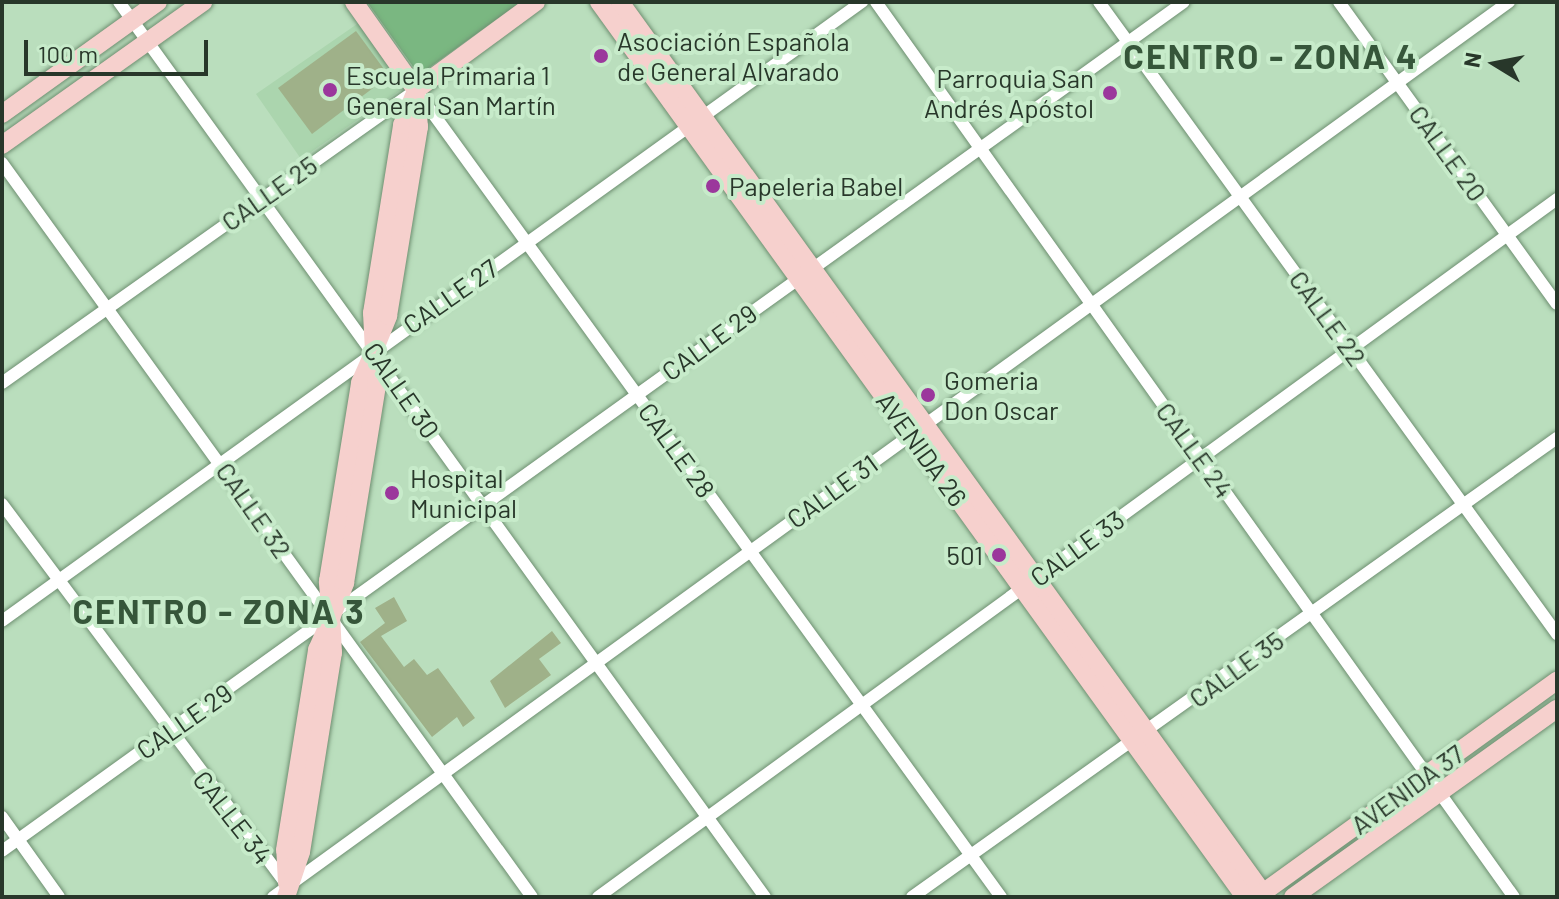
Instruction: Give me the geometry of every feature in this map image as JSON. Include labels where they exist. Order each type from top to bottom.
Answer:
[{"type":"main road","points":[[2,114],[158,2]]},
{"type":"main road","points":[[2,145],[203,2]]},
{"type":"main road","name":"CALLE 28","points":[[354,2],[416,90]]},
{"type":"main road","name":"CALLE 25","points":[[416,90],[536,2]]},
{"type":"main road","name":"AVENIDA 26","points":[[599,2],[697,123],[1258,896]]},
{"type":"main road","name":"AVENIDA 26","points":[[620,2],[697,123]]},
{"type":"main road","points":[[285,894],[285,850],[317,650],[331,618],[328,581],[355,413],[374,351],[372,313],[400,140],[416,90]]},
{"type":"main road","name":"AVENIDA 37","points":[[1258,896],[1557,681]]},
{"type":"main road","name":"AVENIDA 37","points":[[1293,897],[1557,709]]},
{"type":"street","name":"CALLE 30","points":[[119,2],[264,196],[765,897]]},
{"type":"street","name":"CALLE 27","points":[[2,621],[862,2]]},
{"type":"street","name":"CALLE 24","points":[[876,2],[1514,897]]},
{"type":"street","name":"CALLE 22","points":[[1099,2],[1557,634]]},
{"type":"street","name":"CALLE 29","points":[[2,851],[331,618],[483,504],[1184,2]]},
{"type":"street","name":"CALLE 20","points":[[1339,2],[1557,304]]},
{"type":"street","name":"CALLE 31","points":[[285,894],[442,774],[1509,2]]},
{"type":"street","name":"CALLE 25","points":[[2,383],[416,90]]},
{"type":"street","name":"CALLE 28","points":[[416,90],[1001,897]]},
{"type":"street","name":"CALLE 32","points":[[2,163],[105,309],[221,462],[532,897]]},
{"type":"street","name":"CALLE 33","points":[[598,897],[1557,199]]},
{"type":"street","name":"CALLE 35","points":[[912,897],[1141,738],[1557,438]]},
{"type":"street","name":"CALLE 34","points":[[2,504],[285,894]]},
{"type":"street","points":[[2,817],[59,897]]},
{"type":"shaded area","points":[[367,2],[521,2],[419,75]]},
{"type":"shaded area","name":"Escuela Primaria 1 General San Martín","points":[[360,22],[405,87],[301,159],[256,94]]},
{"type":"building","points":[[356,31],[389,76],[312,134],[278,88]]},
{"type":"building","points":[[394,597],[407,621],[381,636],[404,667],[414,659],[427,675],[438,668],[475,718],[463,727],[457,717],[432,737],[360,642],[385,623],[375,608]]},
{"type":"building","points":[[552,631],[561,643],[539,659],[551,675],[505,708],[490,681]]},
{"type":"place","name":"Asociación Española de General Alvarado","points":[[601,56]]},
{"type":"place","name":"Escuela Primaria 1 General San Martín","points":[[330,90]]},
{"type":"place","name":"Parroquia San Andrés Apóstol","points":[[1110,93]]},
{"type":"place","name":"Papeleria Babel","points":[[713,186]]},
{"type":"place","name":"Gomeria Don Oscar","points":[[928,395]]},
{"type":"place","name":"Hospital Municipal","points":[[392,493]]},
{"type":"place","name":"501","points":[[999,555]]},
{"type":"district","name":"CENTRO - ZONA 4","points":[[1271,56]]},
{"type":"district","name":"CENTRO - ZONA 3","points":[[219,611]]}]
